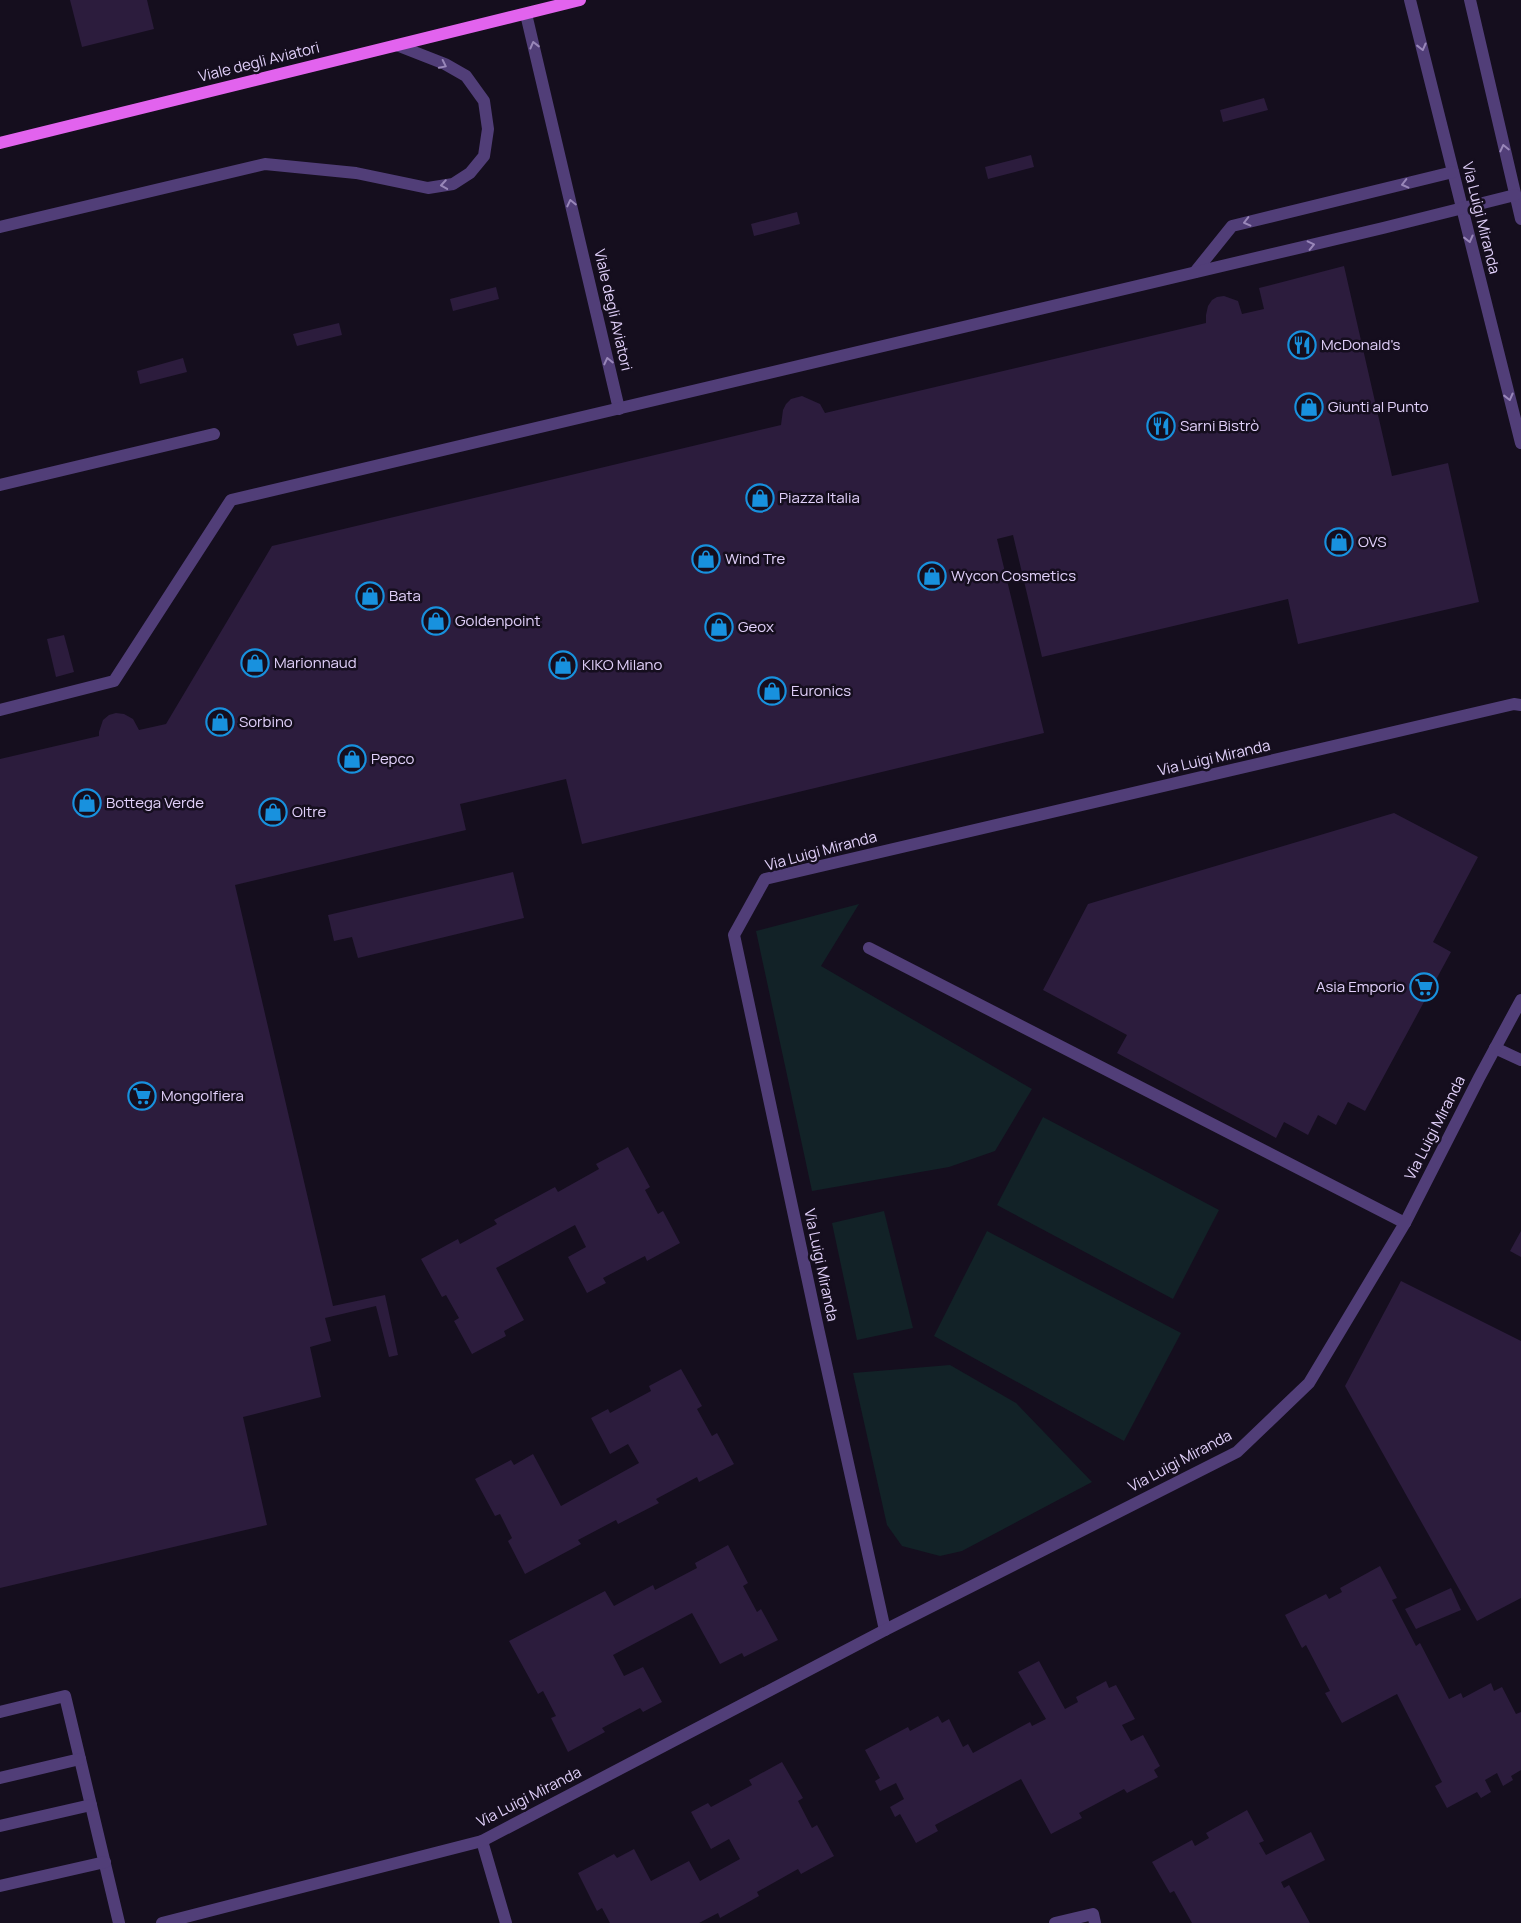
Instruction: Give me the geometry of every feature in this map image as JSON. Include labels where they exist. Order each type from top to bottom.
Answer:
[{"type":"main road","name":"Viale degli Aviatori","points":[[0,143],[580,0]]},
{"type":"street","name":"Via Luigi Miranda","points":[[1410,0],[1521,443]]},
{"type":"street","points":[[1470,0],[1521,219]]},
{"type":"street","name":"Viale degli Aviatori","points":[[526,14],[619,409]]},
{"type":"street","points":[[0,227],[265,164],[356,174],[428,188],[453,184],[470,173],[484,156],[488,129],[484,101],[466,76],[445,64],[398,46]]},
{"type":"street","points":[[1195,272],[1232,226],[1453,172]]},
{"type":"street","points":[[0,710],[114,681],[232,500],[1515,195]]},
{"type":"street","points":[[0,485],[214,434]]},
{"type":"street","name":"Via Luigi Miranda","points":[[885,1630],[734,935],[765,879],[1514,704],[1521,705]]},
{"type":"street","points":[[869,948],[1405,1223]]},
{"type":"street","name":"Via Luigi Miranda","points":[[162,1923],[482,1841],[885,1630],[1237,1452],[1309,1383],[1405,1223],[1521,1000]]},
{"type":"street","points":[[1495,1048],[1521,1060]]},
{"type":"street","points":[[0,1712],[65,1696],[119,1923]]},
{"type":"street","points":[[0,1778],[80,1759]]},
{"type":"street","points":[[0,1826],[91,1804]]},
{"type":"street","points":[[482,1841],[506,1923]]},
{"type":"street","points":[[0,1886],[105,1862]]},
{"type":"street","points":[[1055,1923],[1093,1914],[1095,1923]]},
{"type":"shaded area","points":[[859,904],[821,966],[1032,1089],[995,1151],[949,1167],[812,1191],[756,931]]},
{"type":"shaded area","points":[[1043,1117],[1219,1210],[1173,1299],[997,1205]]},
{"type":"shaded area","points":[[884,1211],[913,1328],[857,1340],[832,1223]]},
{"type":"shaded area","points":[[987,1231],[1181,1333],[1124,1441],[934,1336]]},
{"type":"shaded area","points":[[950,1365],[1016,1403],[1092,1482],[962,1551],[940,1556],[902,1546],[887,1525],[853,1373]]},
{"type":"building","points":[[70,0],[147,0],[154,29],[82,47]]},
{"type":"building","points":[[1264,98],[1268,110],[1223,122],[1220,110]]},
{"type":"building","points":[[1031,155],[1034,167],[988,179],[985,167]]},
{"type":"building","points":[[797,212],[800,224],[754,236],[751,224]]},
{"type":"building","name":"Mongolfiera","points":[[1344,266],[1392,476],[1448,463],[1479,602],[1298,644],[1288,599],[1042,657],[1013,535],[997,539],[1044,733],[582,844],[566,779],[460,804],[466,830],[235,885],[333,1306],[385,1295],[398,1355],[389,1357],[376,1306],[325,1318],[331,1341],[310,1347],[321,1397],[243,1417],[267,1525],[0,1588],[0,759],[99,736],[103,720],[109,715],[116,713],[124,714],[133,719],[139,730],[166,724],[272,546],[781,425],[783,410],[786,404],[791,399],[802,396],[820,404],[825,413],[1206,323],[1208,306],[1217,297],[1224,296],[1238,301],[1242,314],[1264,309],[1259,288]]},
{"type":"building","points":[[496,287],[499,299],[453,311],[450,299]]},
{"type":"building","points":[[339,323],[342,335],[297,346],[293,334]]},
{"type":"building","points":[[183,358],[187,372],[140,384],[137,371]]},
{"type":"building","points":[[64,635],[74,672],[56,677],[47,639]]},
{"type":"building","points":[[1394,813],[1478,857],[1433,942],[1451,952],[1365,1111],[1348,1102],[1336,1125],[1318,1115],[1308,1135],[1284,1122],[1276,1138],[1117,1053],[1127,1035],[1043,990],[1088,904]]},
{"type":"building","points":[[513,872],[524,918],[358,958],[352,937],[334,941],[328,915]]},
{"type":"building","points":[[628,1147],[650,1187],[645,1190],[658,1214],[663,1211],[680,1243],[647,1261],[645,1256],[603,1278],[606,1283],[587,1293],[568,1257],[586,1247],[575,1225],[496,1268],[524,1320],[504,1331],[506,1336],[472,1354],[454,1321],[459,1318],[446,1295],[442,1297],[421,1259],[458,1239],[460,1244],[497,1224],[494,1220],[555,1187],[558,1192],[599,1169],[596,1164]]},
{"type":"building","points":[[1521,1231],[1521,1257],[1510,1251]]},
{"type":"building","points":[[1401,1281],[1521,1341],[1521,1598],[1477,1621],[1345,1386]]},
{"type":"building","points":[[681,1369],[702,1406],[697,1409],[712,1436],[717,1433],[734,1464],[699,1482],[697,1477],[656,1499],[659,1503],[618,1524],[616,1520],[578,1540],[581,1544],[525,1574],[508,1541],[512,1538],[500,1514],[495,1516],[475,1479],[511,1460],[514,1465],[533,1454],[561,1506],[639,1463],[628,1444],[610,1454],[591,1418],[608,1409],[610,1413],[651,1391],[649,1386]]},
{"type":"building","points":[[728,1545],[748,1583],[743,1586],[757,1612],[761,1609],[778,1640],[744,1657],[742,1653],[720,1664],[692,1613],[613,1655],[624,1676],[643,1667],[662,1702],[643,1712],[640,1708],[602,1728],[605,1732],[568,1752],[551,1718],[556,1716],[543,1691],[538,1694],[509,1641],[605,1591],[614,1606],[653,1585],[655,1590],[697,1568],[695,1563]]},
{"type":"building","points":[[1380,1566],[1397,1598],[1392,1600],[1416,1646],[1420,1643],[1449,1699],[1461,1693],[1463,1698],[1491,1683],[1494,1691],[1502,1687],[1516,1714],[1521,1712],[1521,1770],[1511,1776],[1513,1780],[1503,1786],[1497,1773],[1485,1780],[1491,1792],[1481,1798],[1477,1792],[1447,1808],[1435,1786],[1442,1782],[1397,1694],[1342,1723],[1325,1693],[1330,1691],[1306,1645],[1302,1648],[1285,1615],[1326,1594],[1329,1599],[1342,1592],[1340,1588]]},
{"type":"building","points":[[1451,1588],[1461,1610],[1416,1629],[1405,1609]]},
{"type":"building","points":[[1039,1661],[1065,1709],[1078,1702],[1076,1697],[1106,1681],[1109,1688],[1116,1685],[1135,1719],[1122,1725],[1131,1741],[1143,1735],[1160,1766],[1154,1770],[1158,1777],[1127,1793],[1124,1789],[1079,1813],[1082,1818],[1051,1834],[1021,1779],[935,1825],[938,1831],[916,1843],[900,1814],[895,1817],[890,1807],[904,1799],[896,1783],[880,1791],[875,1781],[880,1778],[865,1750],[908,1727],[910,1731],[938,1716],[942,1723],[949,1719],[963,1747],[968,1744],[973,1753],[1030,1722],[1032,1726],[1046,1719],[1018,1672]]},
{"type":"building","points":[[782,1762],[803,1798],[798,1801],[812,1828],[817,1825],[834,1856],[801,1874],[798,1869],[757,1892],[759,1896],[720,1918],[718,1913],[699,1923],[610,1923],[602,1908],[597,1911],[578,1873],[614,1854],[617,1858],[634,1849],[651,1881],[689,1861],[700,1881],[740,1859],[729,1839],[711,1849],[691,1812],[708,1803],[711,1807],[752,1785],[749,1780]]},
{"type":"building","points":[[1247,1810],[1264,1841],[1259,1843],[1266,1855],[1311,1832],[1325,1860],[1281,1882],[1284,1888],[1289,1885],[1310,1923],[1192,1923],[1174,1891],[1170,1893],[1152,1862],[1192,1840],[1195,1846],[1209,1838],[1206,1833]]},
{"type":"place","name":"McDonald's","points":[[1302,345]]},
{"type":"place","name":"Giunti al Punto","points":[[1309,407]]},
{"type":"place","name":"Sarni Bistrò","points":[[1161,426]]},
{"type":"place","name":"Piazza Italia","points":[[760,498]]},
{"type":"place","name":"OVS","points":[[1339,542]]},
{"type":"place","name":"Wind Tre","points":[[706,559]]},
{"type":"place","name":"Wycon Cosmetics","points":[[932,576]]},
{"type":"place","name":"Bata","points":[[370,596]]},
{"type":"place","name":"Goldenpoint","points":[[436,621]]},
{"type":"place","name":"Geox","points":[[719,627]]},
{"type":"place","name":"Marionnaud","points":[[255,663]]},
{"type":"place","name":"KIKO Milano","points":[[563,665]]},
{"type":"place","name":"Euronics","points":[[772,691]]},
{"type":"place","name":"Sorbino","points":[[220,722]]},
{"type":"place","name":"Pepco","points":[[352,759]]},
{"type":"place","name":"Bottega Verde","points":[[87,803]]},
{"type":"place","name":"Oltre","points":[[273,812]]},
{"type":"place","name":"Asia Emporio","points":[[1424,987]]},
{"type":"place","name":"Mongolfiera","points":[[142,1096]]}]
